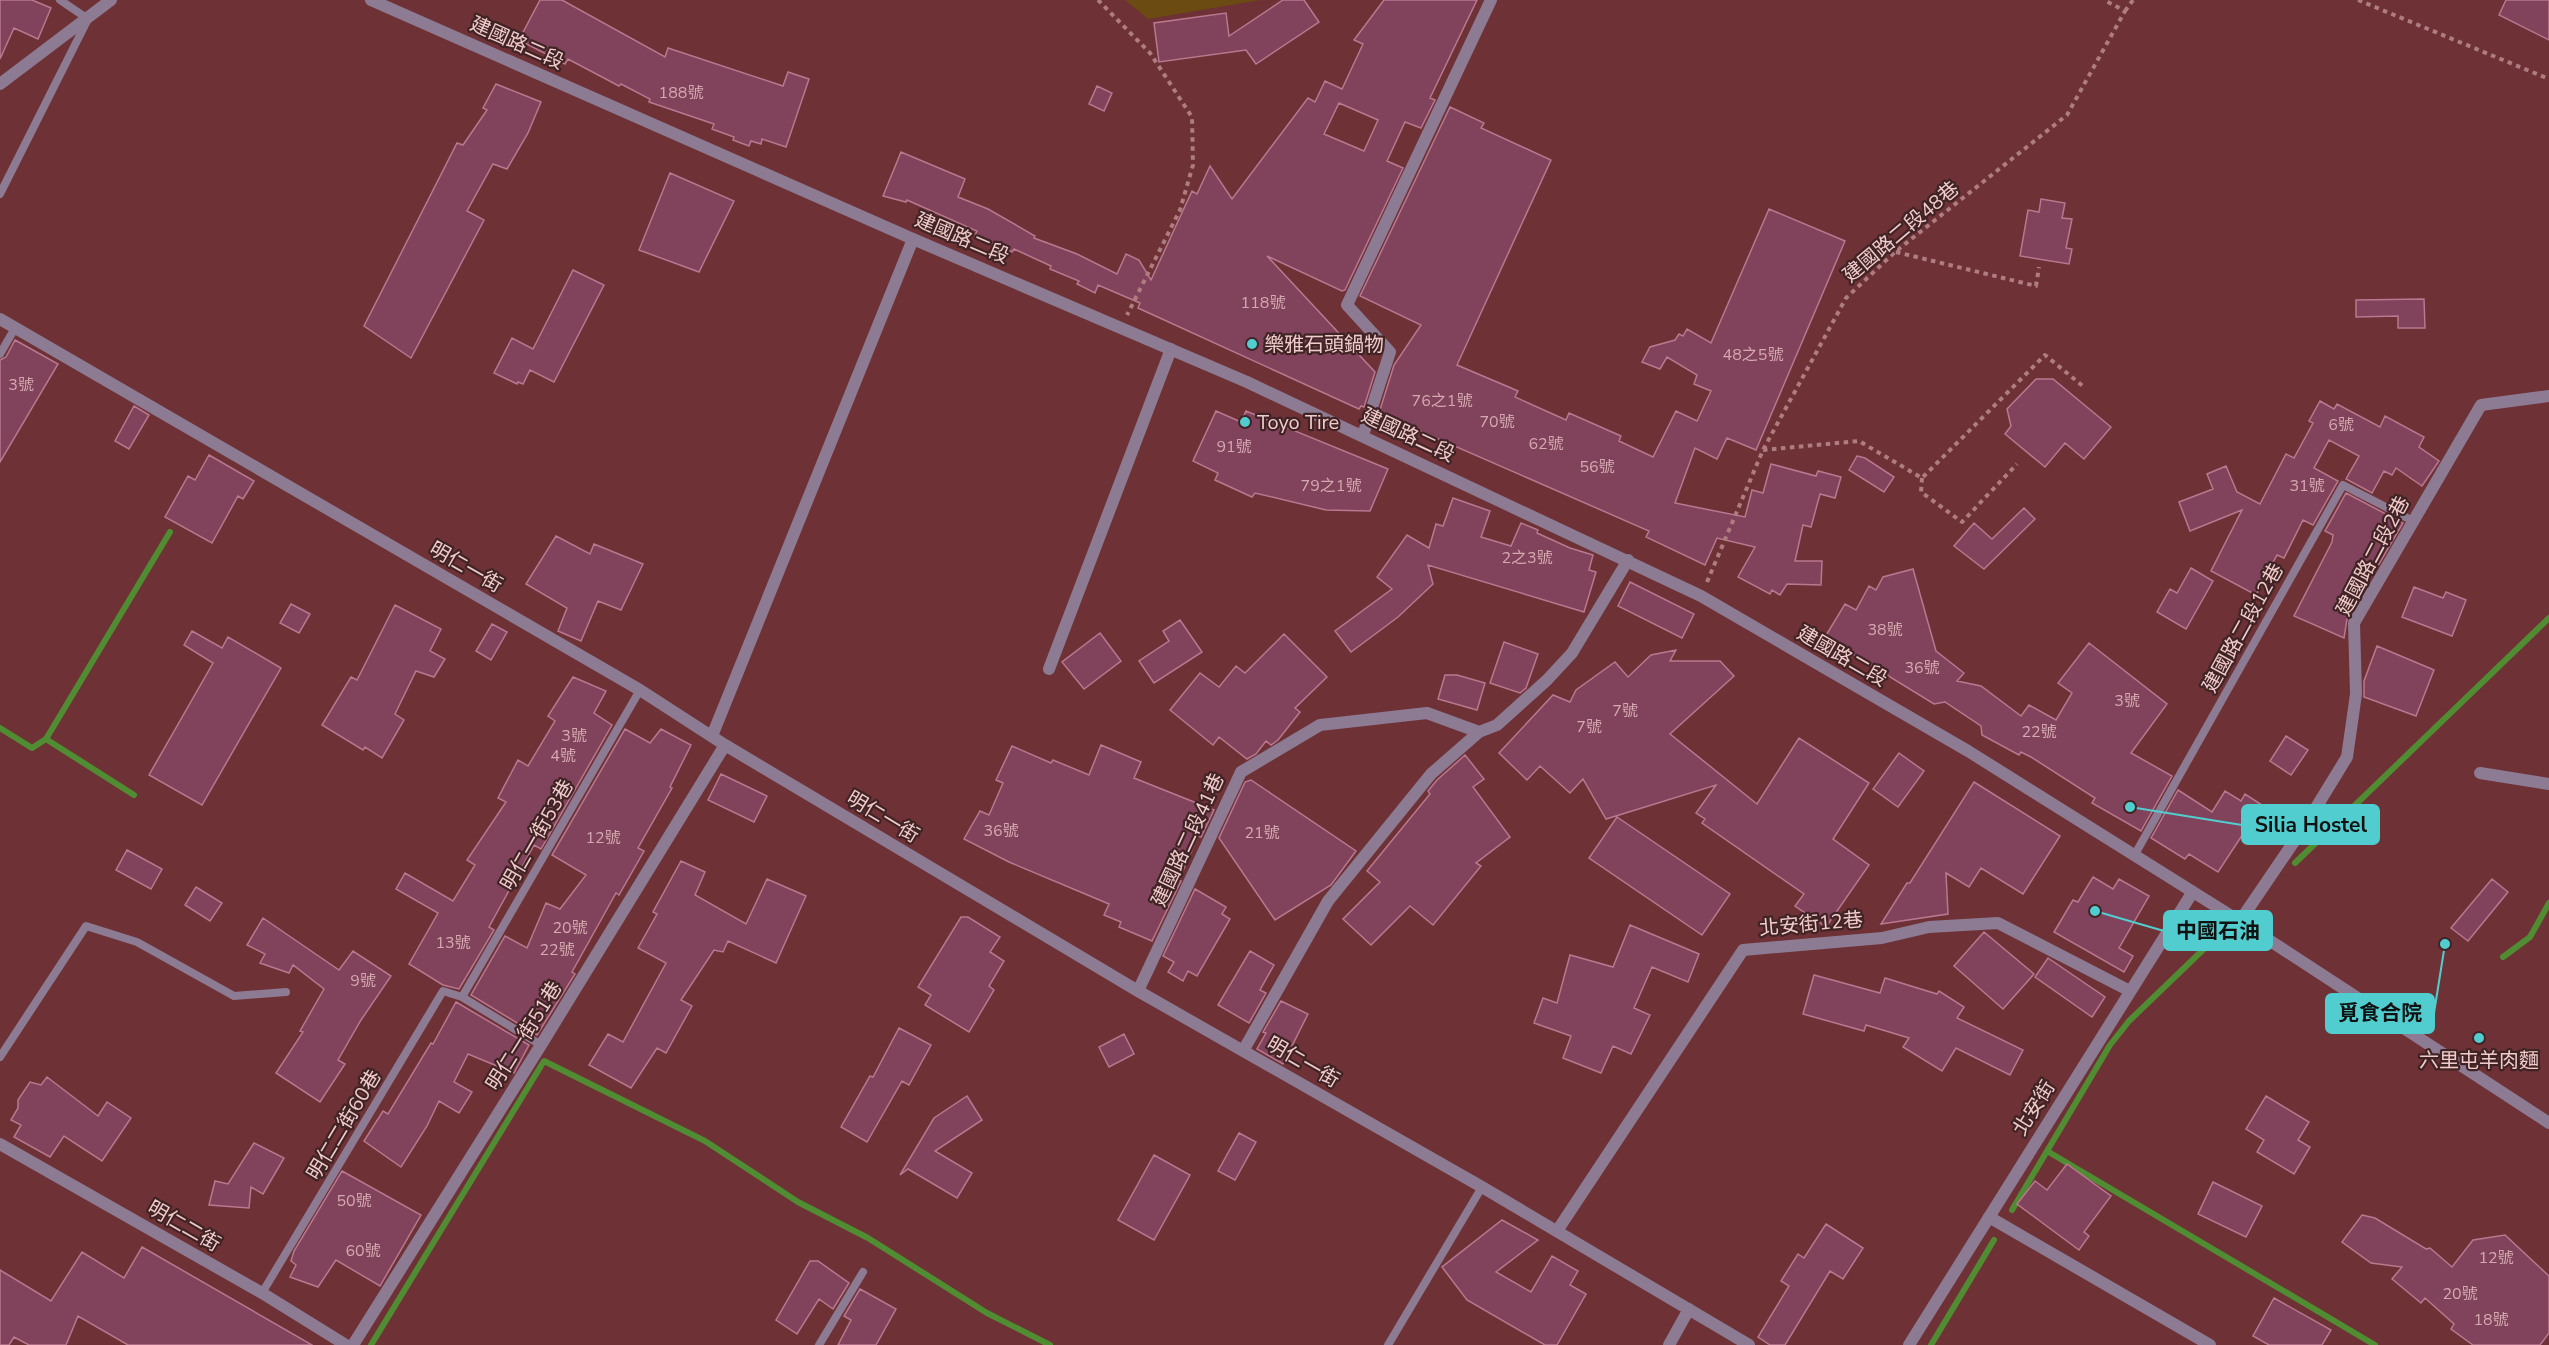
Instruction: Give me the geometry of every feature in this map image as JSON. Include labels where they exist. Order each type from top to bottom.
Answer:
[{"type":"street","points":[[0,84],[111,0]]},
{"type":"street","name":"建國路二段","points":[[370,0],[913,239],[1122,327],[1363,435],[1701,596],[1968,751],[2235,918],[2549,1123]]},
{"type":"street","points":[[1363,435],[1390,352],[1347,305],[1491,0]]},
{"type":"street","points":[[711,736],[913,239]]},
{"type":"street","name":"明仁一街","points":[[0,319],[640,690],[725,745],[1138,991],[1482,1187],[1749,1345]]},
{"type":"street","points":[[1049,669],[1171,349]]},
{"type":"street","name":"建國路二段2巷","points":[[2235,918],[2306,824],[2347,757],[2356,694],[2354,623],[2481,405],[2549,396]]},
{"type":"street","points":[[1243,1051],[1328,901],[1431,774],[1479,732],[1497,725],[1547,680],[1572,653],[1628,560]]},
{"type":"street","name":"建國路二段41巷","points":[[1138,991],[1242,772],[1320,725],[1427,713],[1479,732]]},
{"type":"street","name":"明仁一街51巷","points":[[352,1345],[542,1045],[725,745]]},
{"type":"street","points":[[2480,773],[2549,784]]},
{"type":"street","name":"北安街","points":[[1909,1345],[2192,892]]},
{"type":"street","name":"北安街12巷","points":[[1557,1232],[1743,950],[1882,938],[1929,927],[1998,924],[2130,991]]},
{"type":"street","name":"明仁二街","points":[[0,1144],[262,1293],[346,1345]]},
{"type":"street","points":[[1989,1217],[2210,1345]]},
{"type":"street","points":[[1669,1345],[1689,1309]]},
{"type":"lane","points":[[0,194],[88,19],[60,0]]},
{"type":"lane","points":[[0,354],[15,328]]},
{"type":"lane","name":"建國路二段12巷","points":[[2134,856],[2343,485],[2413,520]]},
{"type":"lane","name":"明仁一街53巷","points":[[462,997],[640,690]]},
{"type":"lane","points":[[0,1057],[87,926],[137,942],[234,996],[286,993]]},
{"type":"lane","name":"明仁二街60巷","points":[[262,1293],[443,991],[462,997]]},
{"type":"lane","points":[[462,997],[542,1045]]},
{"type":"lane","points":[[1388,1345],[1482,1187]]},
{"type":"lane","points":[[819,1345],[862,1272]]},
{"type":"path","points":[[1098,0],[1150,53],[1192,117],[1193,165],[1180,210],[1122,327]]},
{"type":"path","points":[[2104,0],[2125,11]]},
{"type":"path","name":"建國路二段48巷","points":[[1701,596],[1763,450],[1846,298],[1895,252],[2067,115],[2133,0]]},
{"type":"path","points":[[2358,0],[2549,79]]},
{"type":"path","points":[[1895,252],[2036,286],[2040,267]]},
{"type":"path","points":[[2017,464],[1962,522],[1921,492],[1922,478],[2045,355],[2084,387]]},
{"type":"path","points":[[1763,450],[1859,441],[1922,478]]},
{"type":"shaded area","points":[[1125,0],[1260,0],[1148,19]]},
{"type":"building","points":[[0,0],[32,0],[51,8],[38,39],[14,28],[0,59]]},
{"type":"building","points":[[540,0],[562,0],[665,57],[668,48],[783,86],[788,72],[809,79],[786,147],[762,139],[761,144],[751,141],[749,146],[733,140],[734,137],[712,129],[714,124],[649,102],[650,99],[621,84],[619,86],[568,59],[565,64],[519,40]]},
{"type":"building","points":[[1283,0],[1304,0],[1319,22],[1256,64],[1246,50],[1159,62],[1154,23],[1226,13],[1229,36]]},
{"type":"building","points":[[1384,0],[1477,0],[1430,98],[1435,100],[1421,128],[1405,122],[1387,161],[1403,168],[1345,290],[1342,291],[1267,256],[1375,372],[1364,407],[1361,406],[1359,409],[1138,308],[1140,303],[1098,285],[1095,293],[1077,284],[1079,281],[1050,269],[1051,266],[975,235],[977,231],[907,200],[906,202],[883,196],[901,152],[965,179],[958,197],[988,209],[1035,236],[1034,238],[1077,254],[1117,274],[1126,254],[1139,260],[1151,280],[1192,191],[1197,194],[1210,166],[1232,199],[1308,98],[1315,102],[1325,81],[1342,89],[1363,44],[1354,40]],"holes":[[[1339,103],[1378,120],[1364,151],[1324,134]]]},
{"type":"building","points":[[2506,0],[2549,0],[2549,40],[2499,15]]},
{"type":"building","points":[[496,84],[541,102],[528,133],[507,169],[493,164],[467,211],[484,220],[411,358],[364,326],[457,143],[463,145],[487,110],[483,108]]},
{"type":"building","points":[[1097,86],[1112,93],[1104,111],[1089,104]]},
{"type":"building","points":[[1450,107],[1484,123],[1481,128],[1551,160],[1457,365],[1518,391],[1515,397],[1566,420],[1569,413],[1621,436],[1619,441],[1653,457],[1676,411],[1697,421],[1711,391],[1694,384],[1697,375],[1667,357],[1660,369],[1642,362],[1650,347],[1675,340],[1679,334],[1683,336],[1687,329],[1711,343],[1769,209],[1845,241],[1756,450],[1727,438],[1717,459],[1695,448],[1675,503],[1745,517],[1752,490],[1763,493],[1771,464],[1816,476],[1818,471],[1841,477],[1835,498],[1820,494],[1811,527],[1803,525],[1795,561],[1822,561],[1821,585],[1787,584],[1780,595],[1772,590],[1770,594],[1738,577],[1755,547],[1717,538],[1705,565],[1646,537],[1649,531],[1379,413],[1394,365],[1421,325],[1360,296]]},
{"type":"building","points":[[670,173],[734,201],[699,272],[639,250]]},
{"type":"building","points":[[2041,199],[2065,203],[2062,218],[2072,219],[2066,248],[2072,249],[2069,264],[2020,256],[2028,210],[2039,212]]},
{"type":"building","points":[[573,270],[604,285],[554,382],[530,370],[523,384],[518,382],[517,384],[494,373],[512,338],[533,349]]},
{"type":"building","points":[[2424,299],[2425,328],[2398,328],[2398,316],[2356,317],[2356,300]]},
{"type":"building","points":[[15,340],[58,364],[0,462],[0,360],[6,357]]},
{"type":"building","points":[[2036,379],[2053,379],[2111,427],[2084,459],[2065,443],[2045,467],[2005,434],[2011,426],[2007,409]]},
{"type":"building","points":[[2320,401],[2334,409],[2337,404],[2380,427],[2385,416],[2424,437],[2419,447],[2439,461],[2422,486],[2396,468],[2392,475],[2384,471],[2372,493],[2346,479],[2359,456],[2329,440],[2314,468],[2338,481],[2313,525],[2303,520],[2284,558],[2277,555],[2256,595],[2211,571],[2242,510],[2190,531],[2179,502],[2213,489],[2207,474],[2226,466],[2237,492],[2260,504],[2286,454],[2294,458],[2313,423],[2309,421]]},
{"type":"building","points":[[134,406],[149,415],[129,449],[115,441]]},
{"type":"building","points":[[1216,411],[1241,422],[1246,411],[1388,469],[1370,511],[1326,510],[1255,493],[1252,497],[1215,480],[1218,473],[1193,461]]},
{"type":"building","points":[[209,455],[254,481],[243,499],[238,496],[212,543],[165,517],[188,476],[195,480]]},
{"type":"building","points":[[1857,456],[1865,458],[1894,477],[1884,492],[1849,470]]},
{"type":"building","points":[[2346,493],[2403,523],[2379,564],[2377,563],[2347,619],[2344,638],[2294,616],[2332,542],[2333,535],[2325,531]]},
{"type":"building","points":[[1453,498],[1490,511],[1481,537],[1511,546],[1521,523],[1570,548],[1593,555],[1589,570],[1596,572],[1584,612],[1428,565],[1433,584],[1398,617],[1351,652],[1335,631],[1392,589],[1377,577],[1407,535],[1429,548],[1436,524],[1443,526]]},
{"type":"building","points":[[2024,508],[2035,519],[1984,569],[1954,546],[1974,523],[1992,539]]},
{"type":"building","points":[[556,536],[590,554],[594,544],[643,564],[621,610],[598,601],[581,641],[558,631],[567,608],[526,584]]},
{"type":"building","points":[[2191,568],[2213,581],[2186,629],[2157,612],[2170,589],[2177,593]]},
{"type":"building","points":[[1913,569],[1936,651],[1964,673],[1957,681],[1981,686],[2021,716],[2029,705],[2056,720],[2072,693],[2058,683],[2089,643],[2167,704],[2131,753],[2172,776],[2141,831],[2092,803],[2095,798],[2031,757],[2021,752],[2019,755],[1982,735],[1981,726],[1945,702],[1934,704],[1825,637],[1845,604],[1856,610],[1869,586],[1876,590],[1883,577]]},
{"type":"building","points":[[1630,582],[1694,614],[1682,638],[1618,606]]},
{"type":"building","points":[[2414,587],[2443,598],[2446,592],[2466,600],[2452,636],[2402,617]]},
{"type":"building","points":[[291,604],[310,614],[299,633],[280,623]]},
{"type":"building","points":[[395,605],[441,629],[430,651],[445,659],[434,677],[416,671],[395,714],[404,720],[382,758],[365,747],[363,750],[322,725],[351,677],[357,680]]},
{"type":"building","points":[[1180,620],[1202,652],[1154,683],[1139,661],[1169,641],[1163,631]]},
{"type":"building","points":[[492,624],[507,632],[491,660],[476,651]]},
{"type":"building","points":[[192,631],[222,648],[228,637],[281,668],[202,805],[149,775],[213,663],[184,645]]},
{"type":"building","points":[[1100,633],[1121,661],[1084,689],[1062,662]]},
{"type":"building","points":[[1284,634],[1327,677],[1295,708],[1300,712],[1278,740],[1271,745],[1266,741],[1256,754],[1247,759],[1219,737],[1213,745],[1170,710],[1200,673],[1219,687],[1236,666],[1245,673]]},
{"type":"building","points":[[1504,642],[1538,654],[1526,688],[1520,693],[1490,683]]},
{"type":"building","points":[[2377,646],[2434,670],[2416,716],[2364,697],[2364,681]]},
{"type":"building","points":[[1676,650],[1670,661],[1720,661],[1734,676],[1670,734],[1757,804],[1799,738],[1869,783],[1833,839],[1869,865],[1826,927],[1795,906],[1804,894],[1702,823],[1705,819],[1696,813],[1716,785],[1606,819],[1583,779],[1570,793],[1540,766],[1527,780],[1499,753],[1553,695],[1570,702],[1576,690],[1615,662],[1628,677],[1651,655]]},
{"type":"building","points":[[1445,675],[1457,675],[1485,683],[1477,710],[1438,699]]},
{"type":"building","points":[[573,677],[606,691],[594,713],[612,725],[541,849],[534,845],[489,927],[494,930],[459,989],[443,985],[409,964],[438,913],[396,889],[405,873],[453,901],[475,865],[467,860],[506,802],[498,798],[518,760],[528,766],[555,721],[548,716]]},
{"type":"building","points":[[625,729],[650,743],[661,729],[691,745],[670,787],[672,788],[638,848],[644,851],[619,895],[616,893],[572,972],[575,974],[537,1035],[471,995],[505,936],[527,948],[546,903],[560,909],[586,875],[552,855]]},
{"type":"building","points":[[2286,736],[2308,750],[2291,775],[2270,761]]},
{"type":"building","points":[[1101,745],[1141,762],[1134,778],[1214,810],[1201,837],[1198,836],[1179,880],[1181,881],[1152,941],[1119,927],[1121,922],[1104,915],[1109,904],[1009,862],[964,839],[980,811],[989,815],[1003,783],[996,780],[1012,746],[1051,763],[1053,760],[1089,775]]},
{"type":"building","points":[[1899,753],[1924,771],[1898,807],[1873,789]]},
{"type":"building","points":[[1465,755],[1484,779],[1473,787],[1510,837],[1476,863],[1481,866],[1433,925],[1410,906],[1371,945],[1343,919],[1380,882],[1367,871],[1430,794],[1428,791],[1437,780]]},
{"type":"building","points":[[721,774],[767,796],[754,822],[708,800]]},
{"type":"building","points":[[1251,780],[1356,851],[1331,885],[1275,920],[1219,838],[1245,782]]},
{"type":"building","points":[[1974,782],[2060,836],[2023,894],[1981,868],[1969,887],[1946,873],[1948,914],[1881,924],[1907,883],[1910,883]]},
{"type":"building","points":[[2178,790],[2212,812],[2225,791],[2241,801],[2245,794],[2262,805],[2218,872],[2189,854],[2185,859],[2151,838]]},
{"type":"building","points":[[1617,817],[1730,894],[1702,935],[1589,858]]},
{"type":"building","points":[[127,850],[162,869],[151,889],[116,870]]},
{"type":"building","points":[[681,861],[705,872],[695,895],[746,924],[767,879],[806,896],[776,963],[728,941],[723,952],[714,950],[681,1000],[692,1006],[666,1053],[657,1048],[631,1088],[589,1065],[608,1034],[623,1042],[666,963],[638,948],[657,914],[653,912]]},
{"type":"building","points":[[2093,877],[2113,889],[2119,879],[2149,896],[2119,948],[2133,956],[2124,972],[2054,932],[2073,900],[2078,902]]},
{"type":"building","points":[[2492,879],[2508,892],[2468,941],[2451,928]]},
{"type":"building","points":[[196,887],[222,903],[210,921],[185,905]]},
{"type":"building","points":[[1195,889],[1226,907],[1222,914],[1230,919],[1197,976],[1188,971],[1183,981],[1168,972],[1174,962],[1163,956]]},
{"type":"building","points":[[961,917],[968,917],[1000,937],[990,952],[1004,961],[989,986],[994,990],[969,1032],[925,1005],[931,995],[918,987]]},
{"type":"building","points":[[263,918],[339,970],[353,951],[391,976],[361,1020],[338,1060],[345,1064],[320,1102],[276,1073],[303,1032],[300,1031],[324,989],[293,965],[289,973],[260,963],[265,954],[247,945]]},
{"type":"building","points":[[1630,925],[1699,954],[1688,982],[1652,967],[1634,1008],[1650,1015],[1631,1054],[1613,1046],[1601,1073],[1563,1058],[1571,1036],[1534,1023],[1543,998],[1557,1003],[1570,955],[1613,967]]},
{"type":"building","points":[[1984,932],[2034,974],[2003,1009],[1954,966]]},
{"type":"building","points":[[1250,951],[1274,965],[1260,990],[1266,993],[1249,1023],[1218,1005]]},
{"type":"building","points":[[2048,958],[2105,997],[2092,1017],[2035,977]]},
{"type":"building","points":[[1814,975],[1880,993],[1885,978],[1937,994],[1939,991],[1964,1007],[1957,1018],[2023,1050],[2010,1075],[1956,1048],[1942,1071],[1903,1047],[1909,1038],[1866,1025],[1864,1031],[1803,1014]]},
{"type":"building","points":[[1281,1001],[1308,1014],[1283,1064],[1257,1049],[1266,1033],[1263,1032]]},
{"type":"building","points":[[456,1002],[529,1045],[514,1073],[468,1054],[454,1082],[472,1092],[459,1113],[439,1101],[427,1126],[401,1167],[364,1141],[383,1111],[388,1114],[431,1043],[433,1044]]},
{"type":"building","points":[[899,1028],[931,1045],[909,1085],[902,1081],[867,1142],[841,1127],[870,1076],[873,1077]]},
{"type":"building","points":[[1124,1034],[1134,1054],[1109,1067],[1099,1047]]},
{"type":"building","points":[[47,1077],[98,1116],[107,1102],[131,1118],[102,1161],[64,1136],[50,1157],[14,1137],[21,1125],[11,1120],[18,1108],[18,1100],[30,1082],[41,1085]]},
{"type":"building","points":[[967,1096],[982,1120],[935,1151],[972,1173],[957,1198],[908,1169],[900,1175],[934,1118]]},
{"type":"building","points":[[2266,1096],[2309,1122],[2298,1140],[2310,1147],[2294,1174],[2257,1152],[2264,1140],[2246,1129]]},
{"type":"building","points":[[1239,1133],[1256,1142],[1235,1180],[1218,1171]]},
{"type":"building","points":[[254,1143],[284,1158],[263,1194],[251,1187],[249,1208],[209,1205],[215,1181],[228,1184]]},
{"type":"building","points":[[1154,1155],[1190,1175],[1154,1240],[1118,1220]]},
{"type":"building","points":[[2067,1164],[2111,1196],[2084,1232],[2089,1236],[2079,1250],[2017,1204],[2035,1181],[2047,1190]]},
{"type":"building","points":[[342,1171],[421,1215],[380,1286],[336,1260],[318,1287],[290,1277],[296,1265],[291,1261],[294,1251]]},
{"type":"building","points":[[2213,1182],[2262,1206],[2246,1237],[2198,1214]]},
{"type":"building","points":[[2362,1215],[2375,1218],[2426,1249],[2430,1248],[2452,1267],[2473,1240],[2505,1235],[2549,1276],[2549,1333],[2540,1345],[2473,1345],[2451,1329],[2454,1324],[2425,1298],[2421,1303],[2392,1279],[2402,1267],[2371,1263],[2342,1242]]},
{"type":"building","points":[[1502,1220],[1538,1240],[1496,1272],[1531,1292],[1552,1256],[1578,1271],[1570,1285],[1586,1294],[1557,1345],[1545,1345],[1467,1300],[1442,1267]]},
{"type":"building","points":[[1826,1224],[1863,1248],[1843,1279],[1830,1271],[1785,1345],[1770,1345],[1758,1337],[1789,1286],[1781,1281],[1798,1254],[1804,1258]]},
{"type":"building","points":[[142,1247],[312,1345],[128,1345],[78,1316],[66,1345],[29,1345],[14,1337],[9,1345],[0,1345],[0,1270],[51,1301],[82,1252],[124,1278]]},
{"type":"building","points":[[810,1261],[818,1261],[849,1283],[833,1309],[819,1299],[797,1334],[776,1320]]},
{"type":"building","points":[[860,1289],[896,1309],[876,1345],[838,1345],[851,1320],[844,1316]]},
{"type":"building","points":[[2274,1298],[2331,1330],[2322,1345],[2269,1345],[2253,1336]]},
{"type":"waterway","points":[[46,739],[170,532]]},
{"type":"waterway","points":[[2295,863],[2549,618]]},
{"type":"waterway","points":[[0,728],[32,748],[46,739],[134,795]]},
{"type":"waterway","points":[[2503,957],[2530,937],[2549,903]]},
{"type":"waterway","points":[[2012,1210],[2110,1045],[2129,1021],[2207,946]]},
{"type":"waterway","points":[[371,1345],[544,1061],[705,1141],[798,1202],[868,1238],[987,1313],[1050,1345]]},
{"type":"waterway","points":[[2047,1151],[2375,1345]]},
{"type":"waterway","points":[[1931,1345],[1994,1240]]},
{"type":"place","name":"樂雅石頭鍋物","points":[[1252,344]]},
{"type":"place","name":"Toyo Tire","points":[[1245,422]]},
{"type":"place","name":"Silia Hostel","points":[[2130,807]]},
{"type":"place","name":"中國石油","points":[[2095,911]]},
{"type":"place","name":"覓食合院","points":[[2445,944]]},
{"type":"place","name":"六里屯羊肉麵","points":[[2479,1038]]}]
